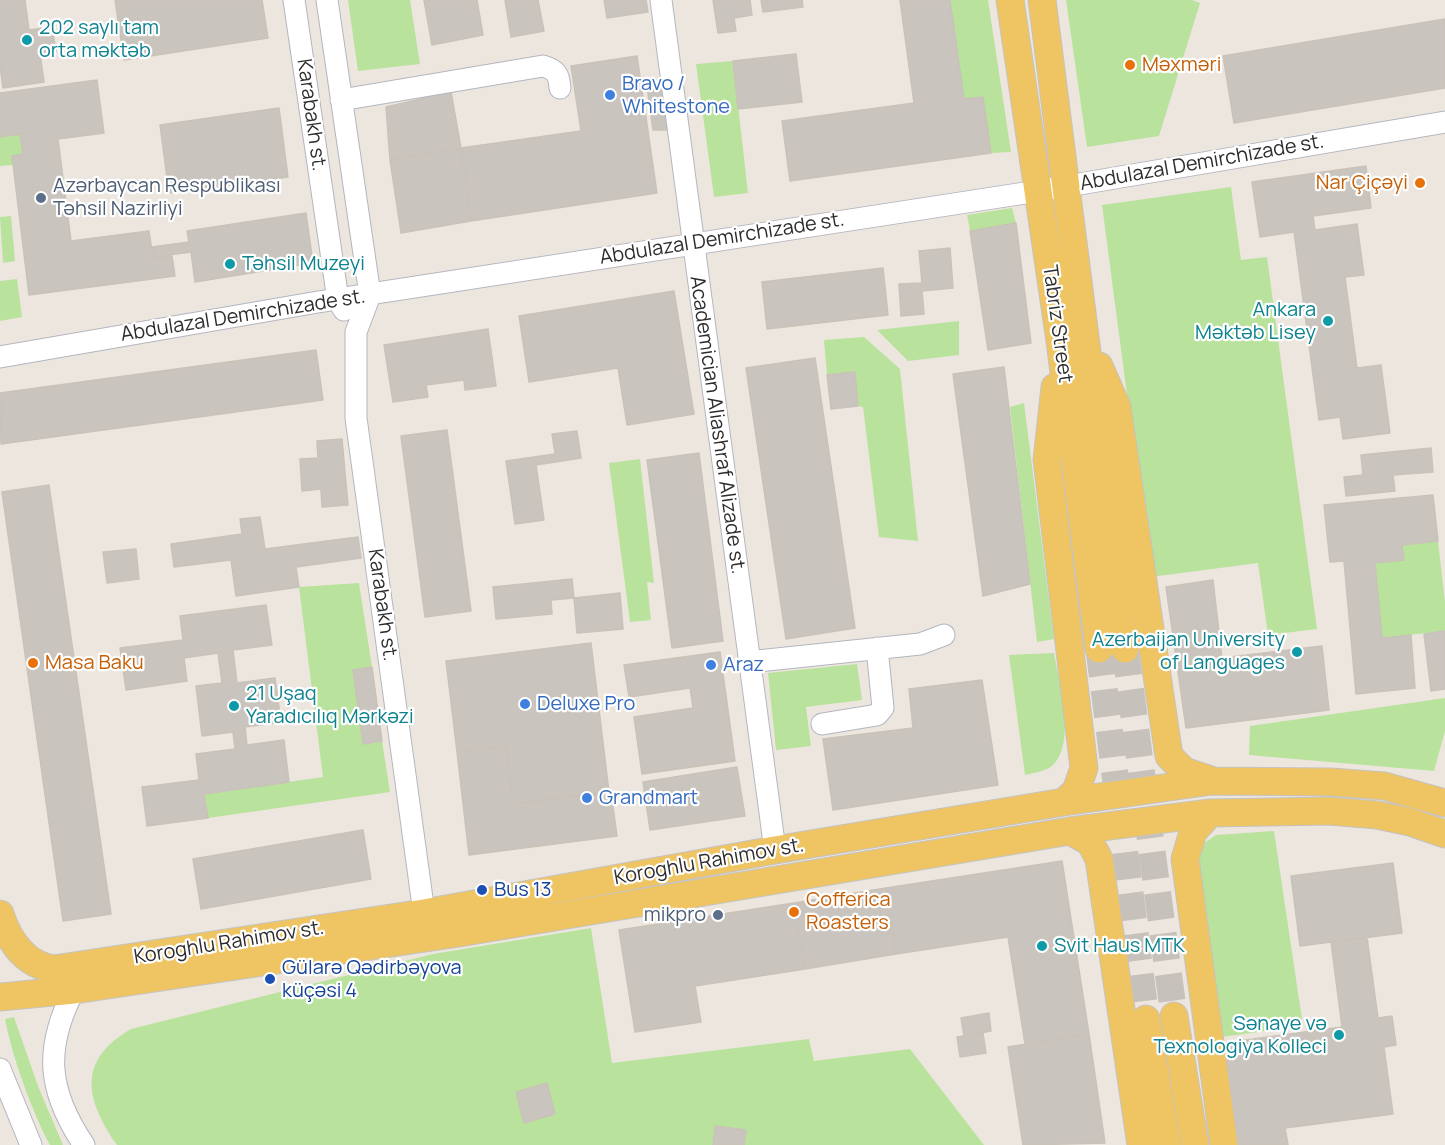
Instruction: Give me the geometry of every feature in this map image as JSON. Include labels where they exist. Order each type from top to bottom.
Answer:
[{"type":"main road","name":"Tabriz Street","points":[[1010,0],[1060,341],[1112,649],[1087,336],[1042,0]]},
{"type":"main road","points":[[1087,336],[1117,407],[1169,756],[1184,771],[1212,781]]},
{"type":"main road","points":[[1060,341],[1047,460],[1084,768],[1076,791],[1064,802]]},
{"type":"main road","name":"Koroghlu Rahimov st.","points":[[0,914],[14,943],[26,958],[41,967],[54,969],[424,913],[775,850],[1064,802],[1212,781],[1383,786],[1445,803]]},
{"type":"main road","points":[[1210,813],[1193,832],[1185,858],[1224,1145]]},
{"type":"main road","name":"Koroghlu Rahimov st.","points":[[0,997],[74,990],[598,912],[1070,831],[1210,813],[1377,814],[1445,834]]},
{"type":"main road","points":[[1070,831],[1090,842],[1099,859],[1141,1145]]},
{"type":"main road","points":[[1174,1016],[1195,1145]]},
{"type":"main road","points":[[1146,1019],[1167,1145]]},
{"type":"street","name":"Karabakh st.","points":[[294,0],[338,300],[356,332]]},
{"type":"street","name":"Karabakh st.","points":[[327,0],[370,295],[356,332],[356,418],[424,913]]},
{"type":"street","name":"Academician Aliashraf Alizade st.","points":[[661,0],[775,850]]},
{"type":"street","points":[[342,100],[543,66],[553,69],[559,76],[560,88]]},
{"type":"street","name":"Abdulazal Demirchizade st.","points":[[0,357],[693,243],[1066,187],[1445,122]]},
{"type":"street","points":[[748,662],[920,644],[944,635]]},
{"type":"street","points":[[822,724],[877,715],[883,708],[877,648]]},
{"type":"street","points":[[74,990],[56,1032],[54,1071],[63,1103],[84,1145]]},
{"type":"street","points":[[0,1069],[31,1145]]},
{"type":"green space","points":[[348,0],[410,0],[420,64],[358,71]]},
{"type":"green space","points":[[950,0],[988,0],[1011,152],[991,153],[983,97],[964,99]]},
{"type":"green space","points":[[1066,0],[1192,0],[1200,3],[1159,136],[1087,147]]},
{"type":"green space","points":[[733,61],[748,193],[714,197],[696,64]]},
{"type":"green space","points":[[20,134],[23,154],[12,156],[13,165],[0,166],[0,137]]},
{"type":"green space","points":[[1231,187],[1241,260],[1267,257],[1317,629],[1268,635],[1258,563],[1151,577],[1102,205]]},
{"type":"green space","points":[[1012,208],[1016,223],[970,231],[967,215]]},
{"type":"green space","points":[[11,216],[15,261],[3,263],[0,217]]},
{"type":"green space","points":[[17,279],[22,317],[0,321],[0,281]]},
{"type":"green space","points":[[959,321],[959,355],[908,361],[877,330]]},
{"type":"green space","points":[[864,337],[900,369],[918,541],[879,537],[863,407],[858,406],[855,372],[827,375],[824,340]]},
{"type":"green space","points":[[1024,403],[1054,639],[1037,642],[1010,407]]},
{"type":"green space","points":[[640,459],[654,583],[647,582],[651,620],[630,622],[609,463]]},
{"type":"green space","points":[[1438,541],[1445,602],[1445,631],[1382,638],[1375,563],[1403,560],[1402,545]]},
{"type":"green space","points":[[359,583],[372,667],[353,671],[363,739],[382,741],[390,792],[208,818],[204,794],[323,777],[299,587]]},
{"type":"green space","points":[[1054,653],[1064,712],[1064,743],[1052,766],[1043,771],[1025,775],[1009,655]]},
{"type":"green space","points":[[857,664],[862,700],[806,707],[811,746],[776,750],[768,673]]},
{"type":"green space","points":[[1445,698],[1445,731],[1434,771],[1249,755],[1250,726]]},
{"type":"green space","points":[[1274,831],[1303,1026],[1221,1037],[1194,863],[1200,846],[1216,835]]},
{"type":"green space","points":[[591,928],[612,1063],[809,1039],[814,1061],[910,1049],[984,1145],[117,1145],[98,1112],[93,1096],[94,1067],[114,1041],[131,1029],[433,954]]},
{"type":"green space","points":[[14,1017],[38,1086],[63,1145],[50,1145],[30,1100],[12,1050],[5,1019]]},
{"type":"building","name":"202 saylı tam orta məktəb","points":[[0,0],[25,0],[29,30],[52,27],[56,51],[40,53],[44,82],[3,88],[0,66]]},
{"type":"building","points":[[115,0],[262,0],[268,38],[124,60]]},
{"type":"building","points":[[424,0],[477,0],[483,35],[432,45]]},
{"type":"building","points":[[505,0],[538,0],[544,31],[511,37]]},
{"type":"building","points":[[604,0],[646,0],[648,12],[607,18]]},
{"type":"building","points":[[713,0],[750,0],[752,15],[734,18],[736,31],[718,33]]},
{"type":"building","points":[[761,0],[802,0],[803,7],[763,12]]},
{"type":"building","points":[[900,0],[950,0],[964,99],[983,97],[991,153],[790,181],[782,121],[914,103]]},
{"type":"building","points":[[1445,19],[1445,88],[1234,123],[1223,56]]},
{"type":"building","points":[[796,54],[802,102],[738,109],[733,61]]},
{"type":"building","points":[[637,56],[657,193],[471,221],[461,148],[581,131],[571,66]]},
{"type":"building","name":"Azərbaycan Respublikası Təhsil Nazirliyi","points":[[97,80],[104,133],[58,139],[71,241],[149,231],[153,258],[172,256],[175,276],[29,295],[12,156],[23,154],[20,134],[0,137],[0,93]]},
{"type":"building","points":[[666,80],[674,130],[653,130],[647,86]]},
{"type":"building","points":[[451,92],[461,148],[390,160],[386,107]]},
{"type":"building","points":[[279,108],[288,177],[169,193],[160,125]]},
{"type":"building","points":[[461,148],[471,221],[401,233],[390,160]]},
{"type":"building","name":"Ankara Məktəb Lisey","points":[[1366,166],[1371,208],[1313,216],[1315,230],[1357,224],[1364,275],[1345,277],[1357,368],[1381,365],[1390,433],[1343,439],[1340,417],[1319,420],[1294,232],[1260,237],[1252,182]]},
{"type":"building","points":[[306,213],[313,263],[195,282],[191,252],[153,257],[152,247],[189,242],[187,231]]},
{"type":"building","points":[[1016,223],[1031,343],[988,350],[970,231]]},
{"type":"building","points":[[950,248],[953,288],[922,291],[924,314],[901,316],[899,284],[922,283],[919,251]]},
{"type":"building","points":[[883,268],[888,315],[767,329],[762,282]]},
{"type":"building","points":[[674,291],[694,414],[627,425],[618,368],[529,382],[519,316]]},
{"type":"building","points":[[488,329],[496,386],[465,390],[464,380],[426,385],[428,397],[393,402],[384,345]]},
{"type":"building","points":[[316,350],[323,400],[1,444],[0,393]]},
{"type":"building","points":[[815,358],[855,628],[786,639],[746,368]]},
{"type":"building","points":[[1004,367],[1030,584],[983,596],[953,374]]},
{"type":"building","points":[[855,372],[858,406],[831,409],[827,375]]},
{"type":"building","points":[[447,430],[471,611],[425,617],[401,436]]},
{"type":"building","points":[[577,431],[581,458],[536,465],[544,520],[515,524],[506,461],[555,454],[552,434]]},
{"type":"building","points":[[342,439],[348,505],[322,507],[321,489],[302,491],[300,459],[318,458],[317,441]]},
{"type":"building","points":[[1431,448],[1433,472],[1393,475],[1395,491],[1346,496],[1344,477],[1363,475],[1361,455]]},
{"type":"building","points":[[699,453],[723,641],[672,648],[647,460]]},
{"type":"building","points":[[49,485],[111,914],[63,921],[2,492]]},
{"type":"building","points":[[1433,495],[1438,541],[1402,545],[1404,560],[1375,563],[1382,638],[1411,635],[1415,688],[1356,694],[1344,561],[1330,562],[1324,505]]},
{"type":"building","points":[[260,517],[265,549],[358,537],[361,558],[296,567],[299,587],[236,596],[231,560],[174,567],[171,544],[242,534],[240,519]]},
{"type":"building","points":[[136,549],[139,579],[107,583],[103,552]]},
{"type":"building","points":[[572,579],[574,598],[551,600],[552,614],[496,619],[493,587]]},
{"type":"building","name":"Azerbaijan University of Languages","points":[[1213,580],[1222,658],[1322,646],[1329,710],[1186,728],[1166,587]]},
{"type":"building","points":[[620,593],[623,629],[577,633],[574,598]]},
{"type":"building","points":[[266,605],[272,645],[233,650],[237,683],[275,678],[281,722],[245,727],[247,745],[284,740],[289,782],[204,794],[208,818],[147,826],[142,787],[199,780],[196,754],[235,749],[233,732],[202,736],[196,686],[222,683],[218,653],[184,658],[187,681],[126,690],[120,648],[183,640],[180,616]]},
{"type":"building","points":[[1445,631],[1445,689],[1431,691],[1424,634]]},
{"type":"building","name":"Deluxe Pro","points":[[591,643],[609,792],[513,804],[506,746],[457,752],[446,661]]},
{"type":"building","points":[[720,652],[735,761],[642,774],[634,717],[693,708],[690,688],[629,697],[624,665]]},
{"type":"building","points":[[372,667],[382,741],[363,744],[353,670]]},
{"type":"building","points":[[982,680],[998,785],[833,810],[823,739],[913,728],[909,689]]},
{"type":"building","name":"Grandmart","points":[[506,746],[513,804],[611,792],[617,836],[469,855],[457,752]]},
{"type":"building","points":[[737,767],[745,816],[650,830],[643,782]]},
{"type":"building","points":[[363,830],[371,879],[201,909],[193,859]]},
{"type":"building","name":"Svit Haus MTK","points":[[1062,861],[1089,1034],[1025,1044],[1008,937],[896,954],[886,888]]},
{"type":"building","points":[[1393,863],[1402,933],[1300,946],[1291,876]]},
{"type":"building","points":[[886,888],[896,954],[805,969],[794,903]]},
{"type":"building","points":[[794,903],[805,969],[695,986],[701,1022],[635,1032],[619,930]]},
{"type":"building","name":"Sənaye və Texnologiya Kolleci","points":[[1367,937],[1378,1018],[1392,1016],[1396,1045],[1384,1047],[1393,1114],[1285,1128],[1288,1145],[1237,1145],[1224,1043],[1342,1027],[1331,942]]},
{"type":"building","points":[[989,1013],[991,1031],[964,1036],[961,1018]]},
{"type":"building","points":[[983,1033],[986,1053],[960,1057],[957,1037]]},
{"type":"building","points":[[1089,1034],[1105,1143],[1023,1145],[1008,1047]]},
{"type":"building","points":[[547,1083],[555,1114],[524,1123],[516,1092]]},
{"type":"building","points":[[715,1126],[746,1130],[744,1145],[713,1145]]},
{"type":"tunnel","points":[[1099,649],[1146,1019]]},
{"type":"tunnel","points":[[1125,649],[1174,1016]]},
{"type":"place","name":"202 saylı tam orta məktəb","points":[[27,40]]},
{"type":"place","name":"Məxməri","points":[[1130,65]]},
{"type":"place","name":"Bravo / Whitestone","points":[[610,95]]},
{"type":"place","name":"Nar Çiçəyi","points":[[1420,183]]},
{"type":"place","name":"Azərbaycan Respublikası Təhsil Nazirliyi","points":[[41,198]]},
{"type":"place","name":"Təhsil Muzeyi","points":[[230,264]]},
{"type":"place","name":"Ankara Məktəb Lisey","points":[[1328,321]]},
{"type":"place","name":"Azerbaijan University of Languages","points":[[1297,652]]},
{"type":"place","name":"Masa Baku","points":[[33,663]]},
{"type":"place","name":"Araz","points":[[711,665]]},
{"type":"place","name":"Deluxe Pro","points":[[525,704]]},
{"type":"place","name":"21 Uşaq Yaradıcılıq Mərkəzi","points":[[234,706]]},
{"type":"place","name":"Grandmart","points":[[587,798]]},
{"type":"place","name":"Bus 13","points":[[482,890]]},
{"type":"place","name":"Cofferica Roasters","points":[[794,912]]},
{"type":"place","name":"mikpro","points":[[718,915]]},
{"type":"place","name":"Svit Haus MTK","points":[[1042,946]]},
{"type":"place","name":"Gülarə Qədirbəyova küçəsi 4","points":[[270,979]]},
{"type":"place","name":"Sənaye və Texnologiya Kolleci","points":[[1339,1035]]}]
